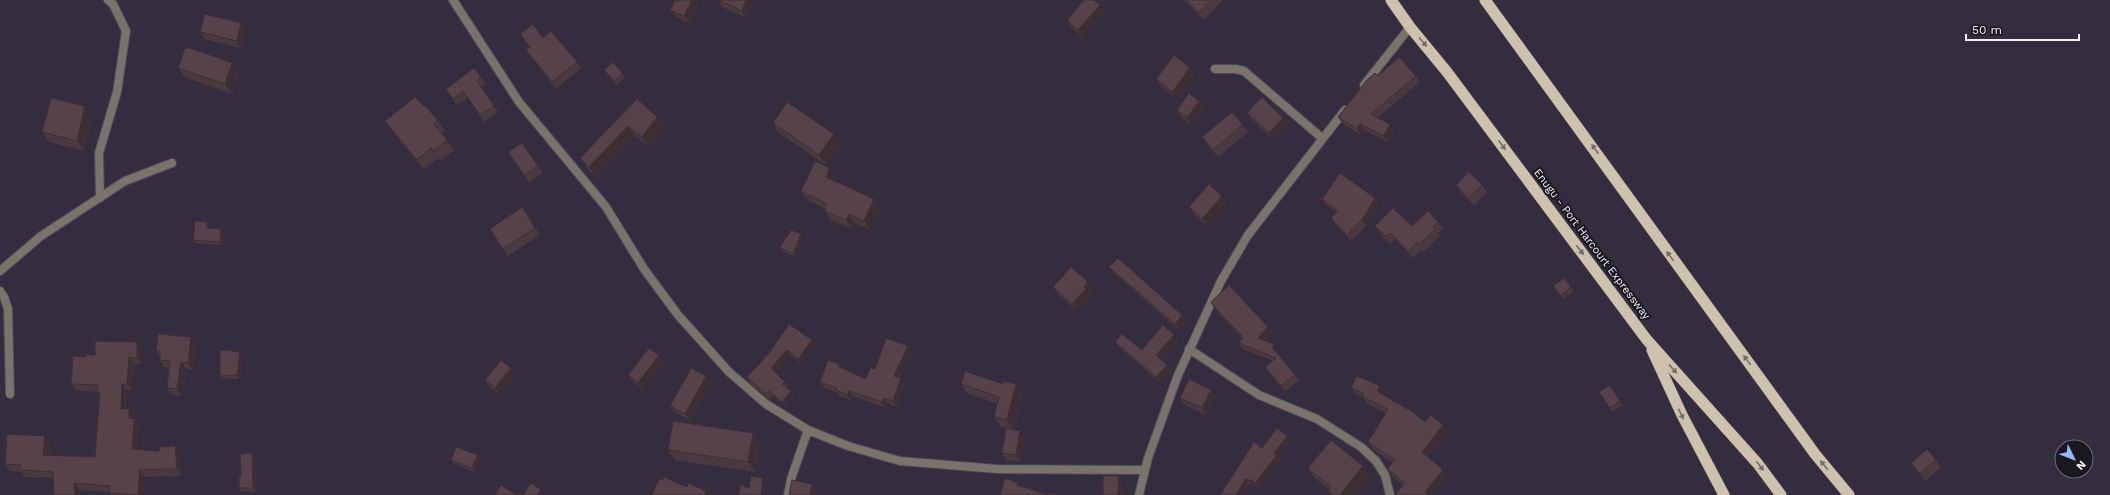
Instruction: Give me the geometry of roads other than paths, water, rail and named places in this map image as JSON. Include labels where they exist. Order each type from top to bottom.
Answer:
[{"type":"highway","name":"Enugu - Port Harcourt Expressway","points":[[1391,0],[1410,27],[1447,72],[1647,340],[1758,464],[1781,495]]},
{"type":"highway","points":[[1485,0],[1801,435],[1849,495]]},
{"type":"highway","points":[[1647,340],[1682,416],[1724,495]]},
{"type":"street","points":[[100,198],[98,153],[117,92],[126,31],[113,4],[108,0]]},
{"type":"street","points":[[453,0],[519,102],[606,207],[644,269],[678,315],[729,372],[766,404],[808,430],[876,455],[900,461],[938,466],[997,469],[1144,470]]},
{"type":"street","points":[[1139,495],[1144,470],[1171,393],[1189,349],[1222,280],[1248,235],[1322,138],[1410,27]]},
{"type":"street","points":[[1215,69],[1235,69],[1244,72],[1322,138]]},
{"type":"street","points":[[0,271],[41,236],[125,181],[172,163]]},
{"type":"street","points":[[0,291],[4,297],[8,309],[10,394]]},
{"type":"street","points":[[1189,349],[1259,395],[1317,419],[1361,447],[1376,461],[1385,475],[1390,495]]},
{"type":"street","points":[[788,495],[791,478],[808,430]]}]
